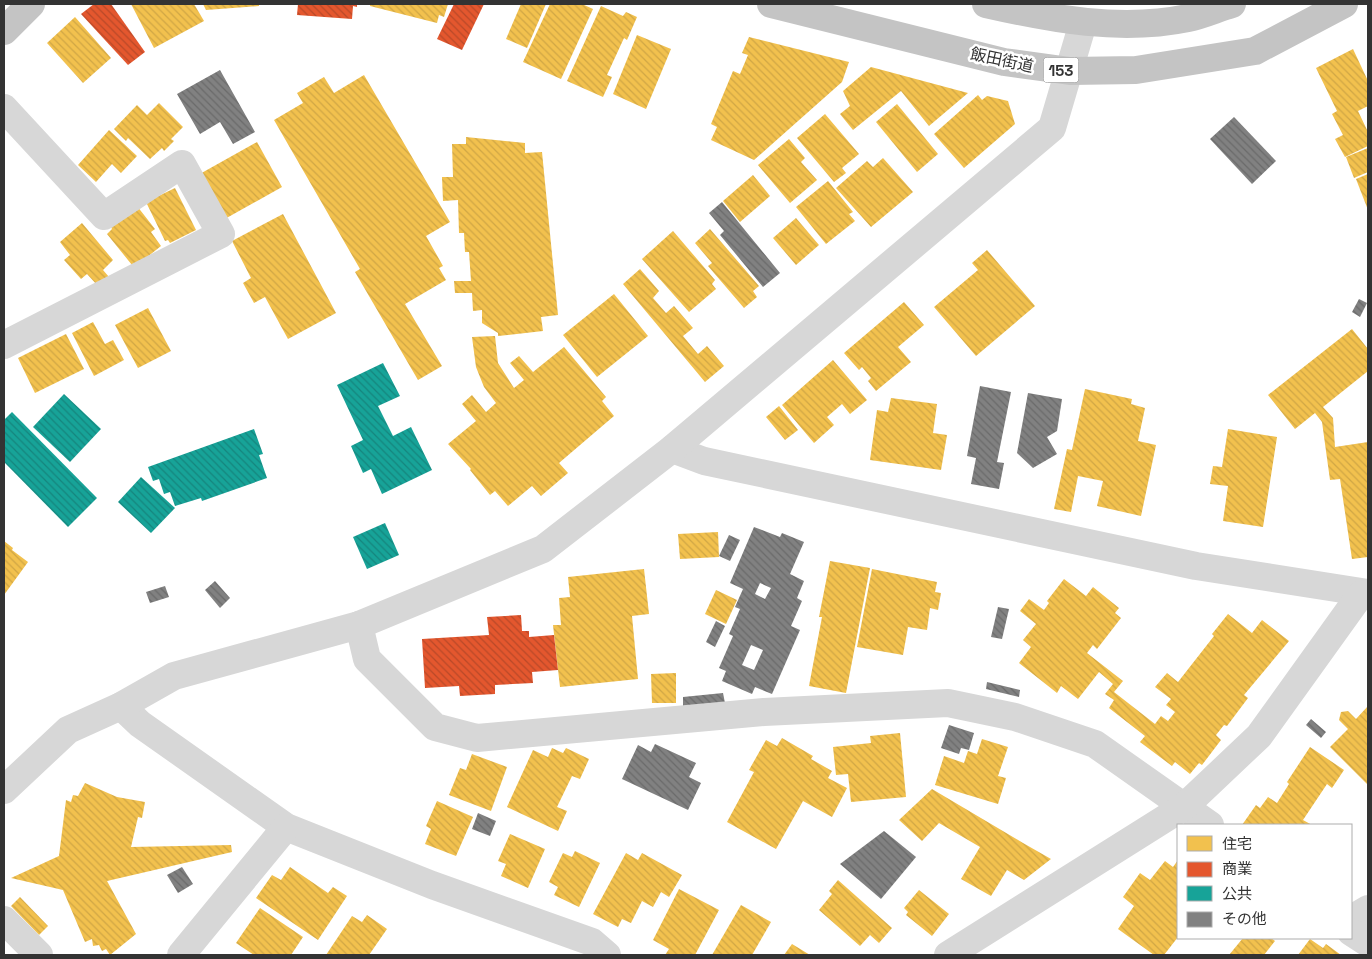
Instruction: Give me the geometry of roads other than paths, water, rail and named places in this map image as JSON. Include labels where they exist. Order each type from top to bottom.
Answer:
[{"type":"highway","points":[[4,31],[31,4]]},
{"type":"highway","name":"飯田街道","points":[[771,4],[1004,62],[1070,71],[1136,70],[1255,51],[1344,4]]},
{"type":"highway","points":[[986,4],[1039,16],[1083,22],[1139,24],[1189,18],[1232,4]]},
{"type":"street","points":[[4,790],[68,730],[121,706],[174,676],[359,625],[543,549],[672,448],[1052,128],[1083,22]]},
{"type":"street","points":[[4,108],[104,216],[182,164],[221,234],[4,345]]},
{"type":"street","points":[[672,448],[704,461],[1196,566],[1365,594],[1259,736],[1185,806],[948,955]]},
{"type":"street","points":[[359,625],[367,659],[435,727],[477,738],[764,712],[948,703],[1016,717],[1094,744],[1209,824]]},
{"type":"street","points":[[121,706],[140,724],[286,827],[432,885],[592,942],[607,955]]},
{"type":"street","points":[[181,955],[286,827]]},
{"type":"street","points":[[1352,918],[1368,909]]},
{"type":"street","points":[[4,920],[39,955]]},
{"type":"street","points":[[1352,933],[1368,943]]}]
